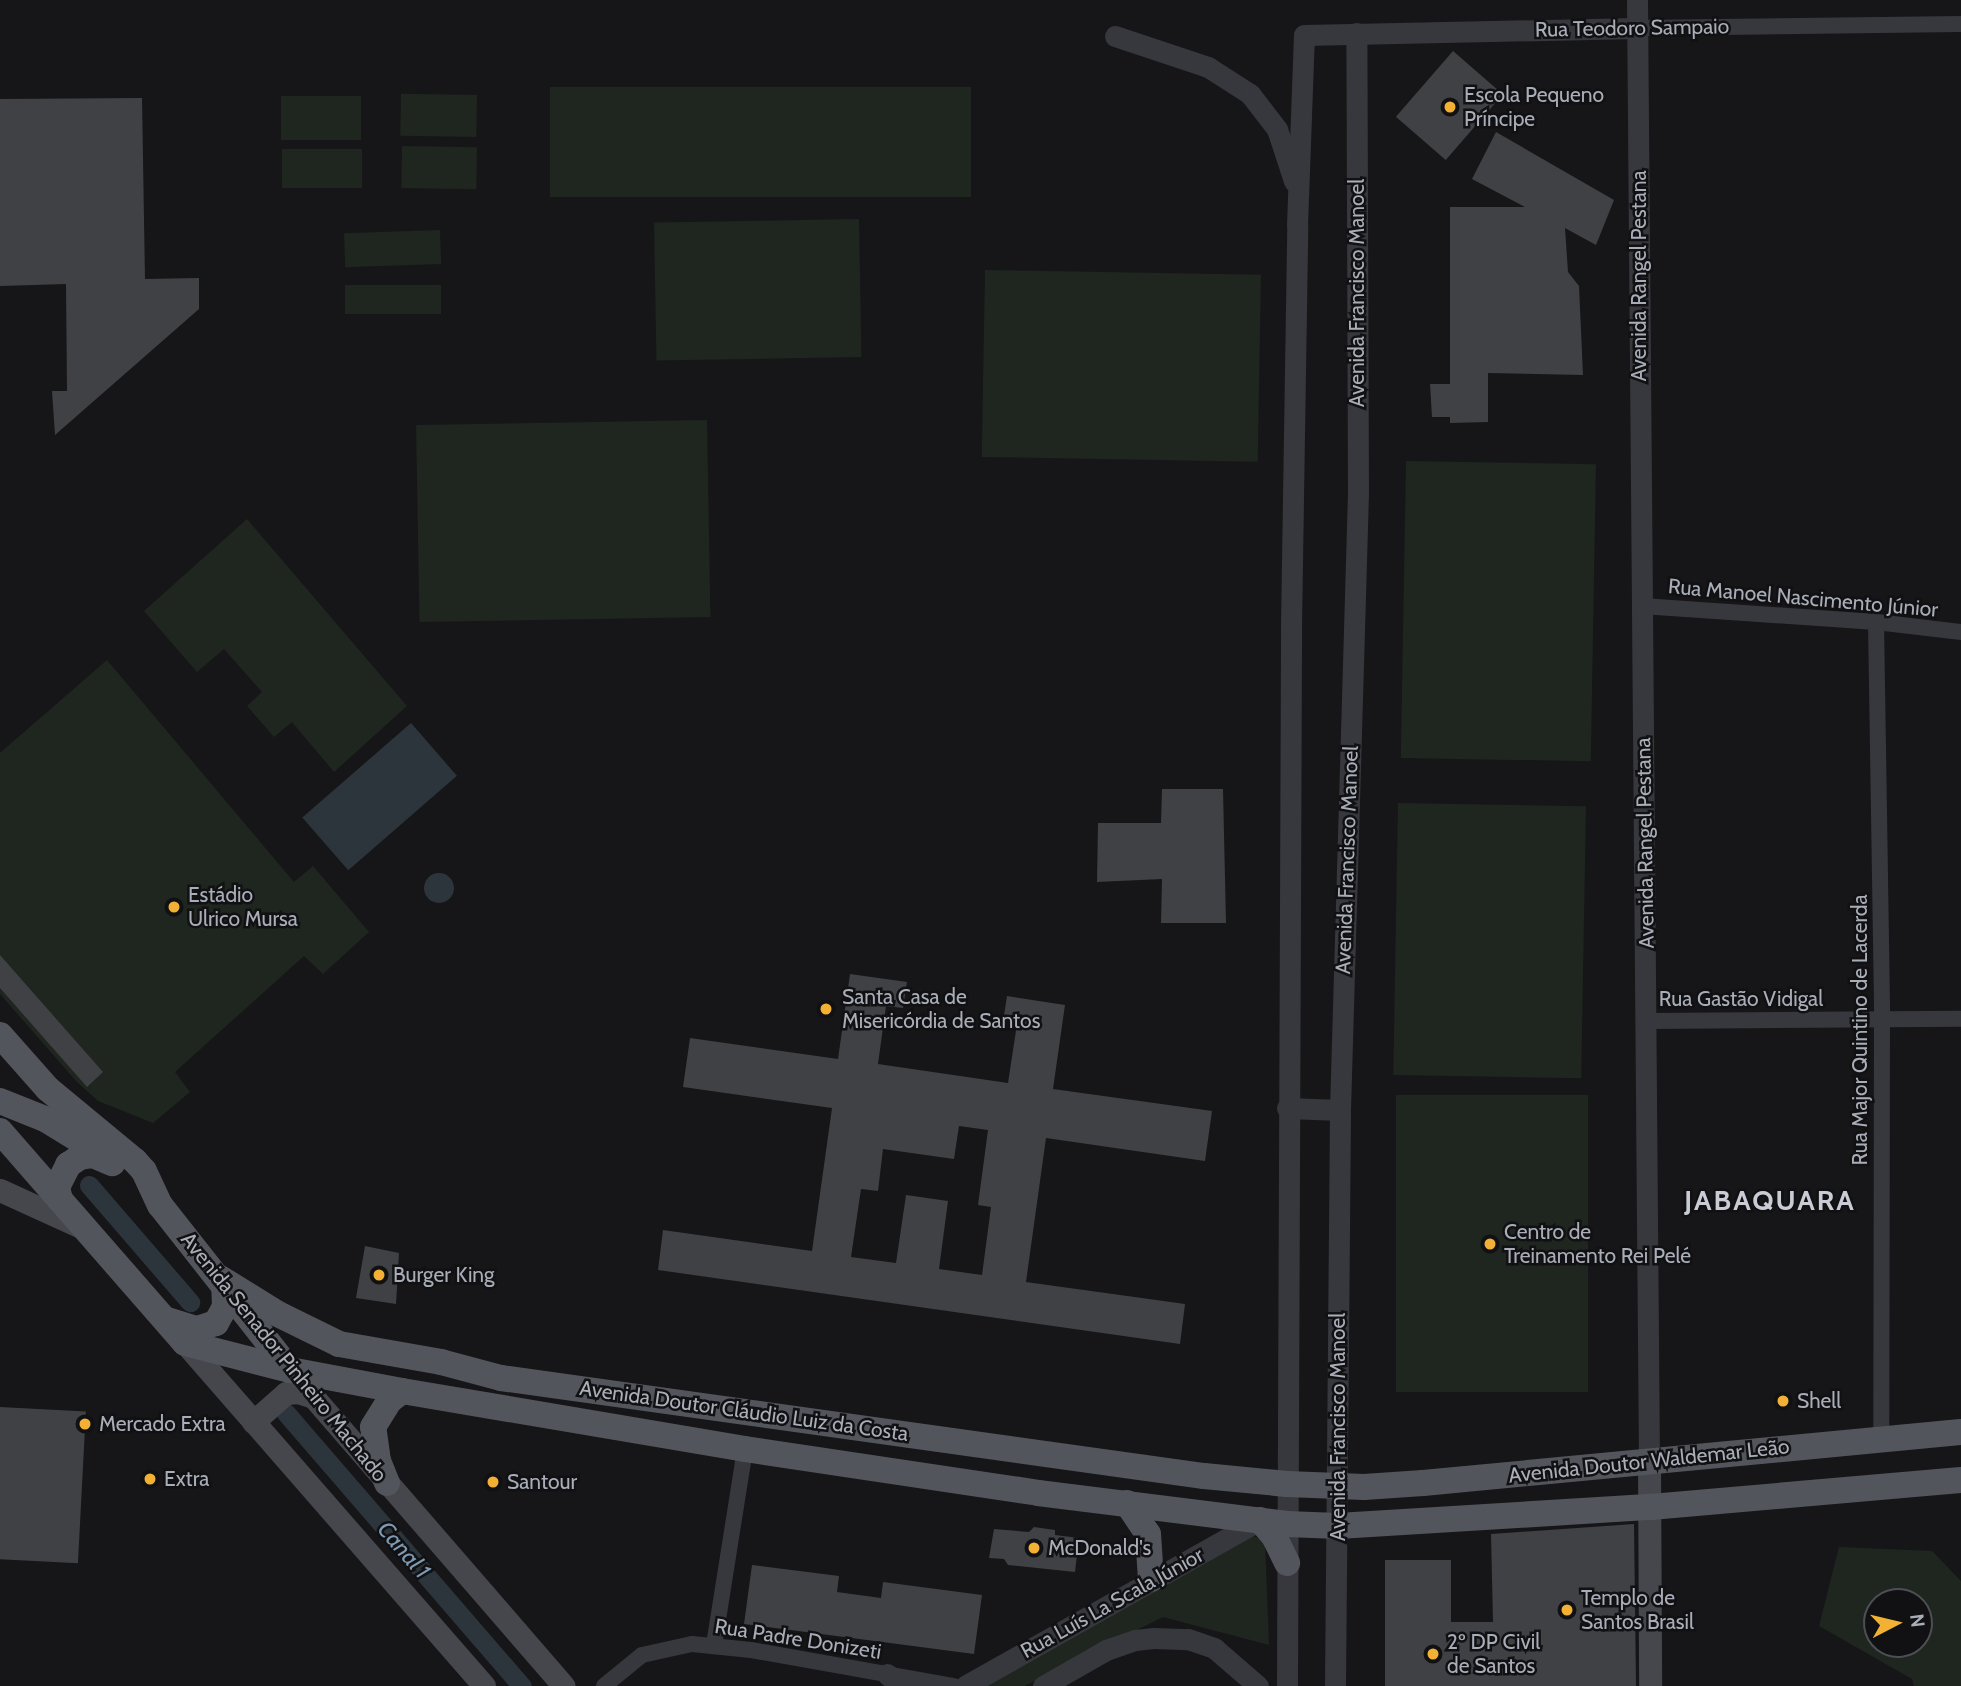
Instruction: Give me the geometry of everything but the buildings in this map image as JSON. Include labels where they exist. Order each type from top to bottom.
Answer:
[{"type":"main road","name":"Avenida Senador Pinheiro Machado","points":[[0,1035],[48,1089],[144,1171],[160,1205],[310,1396],[564,1686]]},
{"type":"main road","points":[[0,1101],[45,1119],[91,1144],[160,1205]]},
{"type":"main road","points":[[0,1131],[484,1686]]},
{"type":"main road","points":[[60,1200],[57,1187],[61,1174],[80,1157],[93,1155],[117,1165]]},
{"type":"main road","points":[[0,1190],[86,1229]]},
{"type":"main road","points":[[163,1318],[197,1329],[216,1323],[225,1307],[222,1281]]},
{"type":"main road","name":"Avenida Doutor Cláudio Luiz da Costa","points":[[222,1281],[278,1314],[339,1344],[441,1362],[501,1378],[1204,1476],[1287,1506]]},
{"type":"main road","name":"Avenida Doutor Cláudio Luiz da Costa","points":[[185,1343],[290,1370],[401,1391],[744,1449],[1025,1491],[1260,1520],[1287,1506]]},
{"type":"main road","points":[[387,1483],[378,1461],[373,1427],[389,1401],[401,1391]]},
{"type":"main road","points":[[253,1422],[286,1393],[298,1392],[310,1396]]},
{"type":"main road","name":"Avenida Doutor Waldemar Leão","points":[[1287,1506],[1338,1489],[1649,1462],[1881,1437],[1961,1432]]},
{"type":"main road","name":"Avenida Rangel Pestana","points":[[1649,1462],[1650,1686]]},
{"type":"main road","name":"Avenida Doutor Waldemar Leão","points":[[1287,1506],[1338,1526],[1651,1507],[1961,1480]]},
{"type":"main road","points":[[1127,1503],[1148,1534],[1152,1579]]},
{"type":"main road","points":[[1260,1520],[1274,1536],[1287,1563]]},
{"type":"street","name":"Avenida Rangel Pestana","points":[[1637,0],[1649,1462]]},
{"type":"street","name":"Rua Teodoro Sampaio","points":[[1299,200],[1312,35],[1961,24]]},
{"type":"street","name":"Avenida Francisco Manoel","points":[[1335,1686],[1338,1526],[1338,1110],[1357,493],[1351,33]]},
{"type":"street","points":[[1115,36],[1208,67],[1250,94],[1277,129],[1299,200],[1286,1686]]},
{"type":"street","name":"Rua Manoel Nascimento Júnior","points":[[1642,606],[1876,622],[1961,632]]},
{"type":"street","name":"Rua Major Quintino de Lacerda","points":[[1876,622],[1882,1020],[1881,1437]]},
{"type":"street","name":"Rua Gastão Vidigal","points":[[1647,1021],[1961,1019]]},
{"type":"street","points":[[1292,1109],[1338,1110]]},
{"type":"street","points":[[714,1645],[744,1449]]},
{"type":"street","name":"Rua Luís La Scala Júnior","points":[[965,1686],[1260,1520]]},
{"type":"street","name":"Rua Luís La Scala Júnior","points":[[1043,1686],[1106,1650],[1135,1640],[1154,1638],[1188,1640],[1214,1648],[1258,1686]]},
{"type":"street","name":"Rua Padre Donizeti","points":[[604,1686],[642,1656],[675,1646],[714,1645],[894,1680],[954,1686]]},
{"type":"shaded area","points":[[550,87],[971,87],[971,197],[550,197]]},
{"type":"shaded area","points":[[401,94],[477,95],[476,137],[400,136]]},
{"type":"shaded area","points":[[281,96],[361,96],[361,140],[281,140]]},
{"type":"shaded area","points":[[402,146],[477,147],[476,189],[401,188]]},
{"type":"shaded area","points":[[282,149],[362,149],[362,188],[282,188]]},
{"type":"shaded area","points":[[859,219],[861,357],[656,361],[654,223]]},
{"type":"shaded area","points":[[440,230],[441,264],[345,267],[344,233]]},
{"type":"shaded area","points":[[985,270],[1261,275],[1258,462],[982,457]]},
{"type":"shaded area","points":[[345,285],[441,285],[441,314],[345,314]]},
{"type":"shaded area","points":[[707,420],[710,617],[419,622],[416,425]]},
{"type":"shaded area","points":[[1406,461],[1596,464],[1591,761],[1401,758]]},
{"type":"shaded area","points":[[247,519],[407,706],[334,772],[292,722],[274,737],[247,706],[262,692],[224,649],[197,672],[144,611]]},
{"type":"shaded area","name":"Estádio Ulrico Mursa","points":[[107,660],[294,882],[313,866],[369,932],[323,974],[304,956],[175,1072],[190,1092],[153,1123],[98,1101],[76,1081],[0,994],[0,753]]},
{"type":"shaded area","points":[[411,723],[457,776],[348,870],[302,817]]},
{"type":"shaded area","points":[[1398,803],[1586,806],[1581,1078],[1393,1075]]},
{"type":"shaded area","points":[[439,873],[450,877],[454,888],[450,899],[439,903],[428,899],[424,888],[428,877]]},
{"type":"shaded area","name":"Centro de Treinamento Rei Pelé","points":[[1396,1095],[1588,1095],[1588,1392],[1396,1392]]},
{"type":"shaded area","points":[[1251,1535],[1265,1541],[1269,1645],[1163,1617],[1025,1686],[982,1686]]},
{"type":"shaded area","points":[[1839,1547],[1932,1551],[1961,1581],[1961,1686],[1914,1686],[1912,1679],[1875,1658],[1933,1658],[1933,1588],[1863,1588],[1863,1651],[1819,1626]]},
{"type":"waterway","name":"Canal 1","points":[[89,1185],[190,1302]]},
{"type":"waterway","name":"Canal 1","points":[[286,1413],[522,1686]]},
{"type":"place","name":"Escola Pequeno Príncipe","points":[[1450,107]]},
{"type":"place","name":"Estádio Ulrico Mursa","points":[[174,907]]},
{"type":"place","name":"Santa Casa de Misericórdia de Santos","points":[[826,1009]]},
{"type":"place","name":"Centro de Treinamento Rei Pelé","points":[[1490,1244]]},
{"type":"place","name":"Burger King","points":[[379,1275]]},
{"type":"place","name":"Shell","points":[[1783,1401]]},
{"type":"place","name":"Mercado Extra","points":[[85,1424]]},
{"type":"place","name":"Extra","points":[[150,1479]]},
{"type":"place","name":"Santour","points":[[493,1482]]},
{"type":"place","name":"McDonald's","points":[[1034,1548]]},
{"type":"place","name":"Templo de Santos Brasil","points":[[1567,1610]]},
{"type":"place","name":"2º DP Civil de Santos","points":[[1433,1654]]},
{"type":"district","name":"JABAQUARA","points":[[1770,1200]]}]
